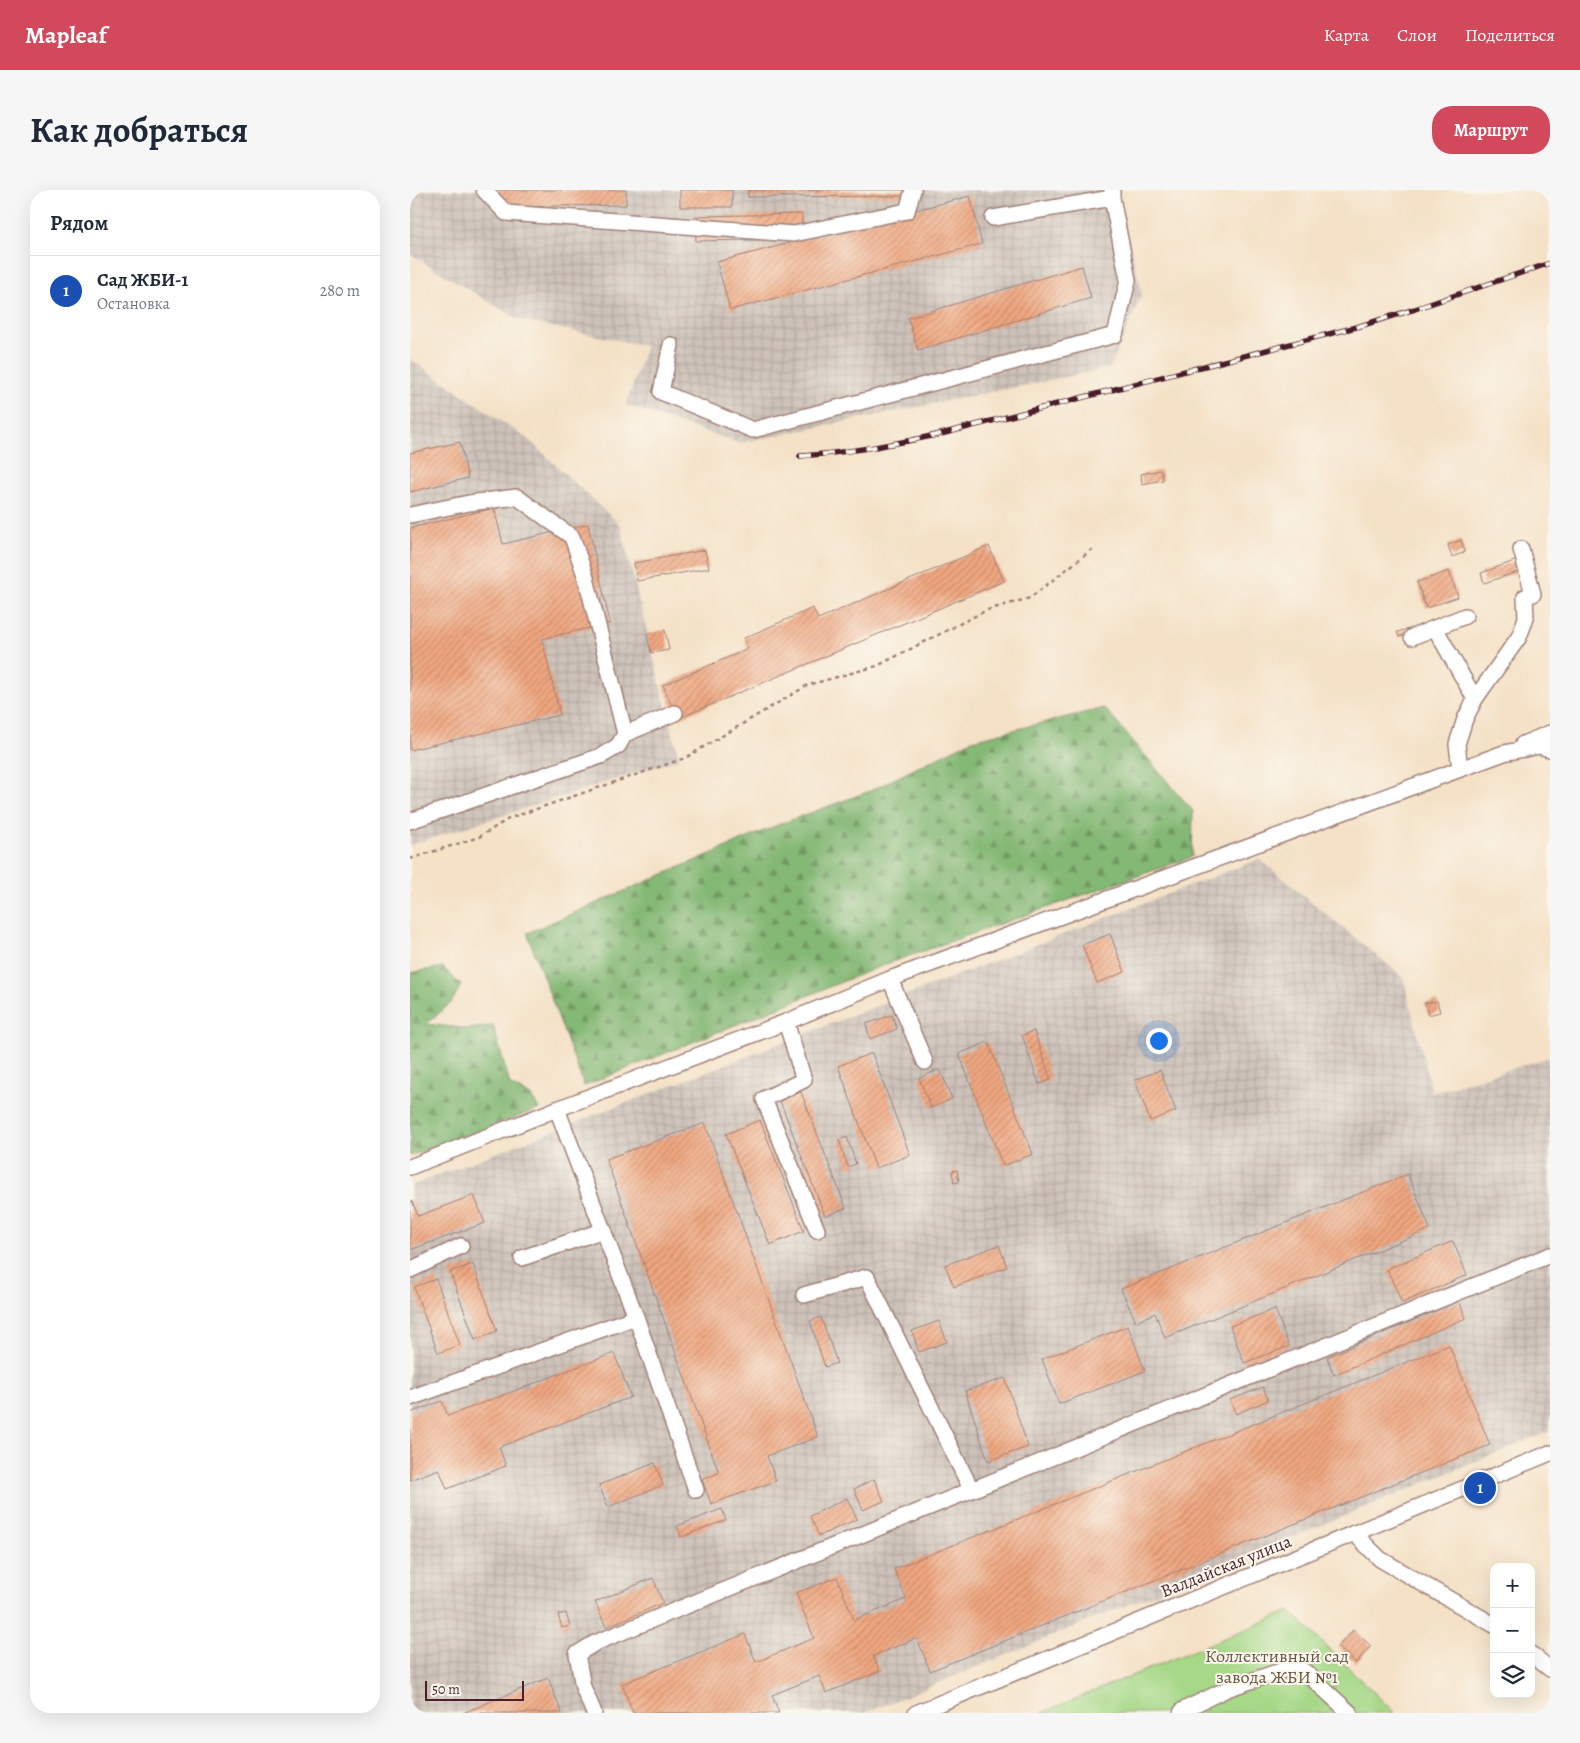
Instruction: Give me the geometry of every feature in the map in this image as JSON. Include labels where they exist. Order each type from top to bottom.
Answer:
[{"type":"street","points":[[484,190],[506,213],[794,234],[907,210],[913,190]]},
{"type":"street","points":[[670,345],[661,392],[754,430],[1115,335],[1128,280],[1112,194],[993,218]]},
{"type":"street","points":[[410,515],[469,502],[517,497],[572,537],[586,578],[624,734]]},
{"type":"street","points":[[1460,769],[1457,744],[1465,719],[1475,699],[1519,637],[1526,618],[1525,598],[1533,594],[1521,549]]},
{"type":"street","points":[[1412,637],[1465,616]]},
{"type":"street","points":[[1435,628],[1475,699]]},
{"type":"street","points":[[410,821],[602,756],[618,746],[624,734],[675,712]]},
{"type":"street","points":[[410,1167],[786,1022],[890,979],[1460,769],[1550,733]]},
{"type":"street","points":[[1504,752],[1539,746],[1550,749]]},
{"type":"street","points":[[890,979],[925,1062]]},
{"type":"street","points":[[786,1022],[804,1080],[764,1099],[817,1230]]},
{"type":"street","points":[[557,1109],[636,1317],[696,1490]]},
{"type":"street","points":[[522,1258],[604,1230]]},
{"type":"street","points":[[410,1270],[461,1246]]},
{"type":"street","points":[[594,1713],[583,1687],[576,1654],[604,1639],[1550,1256]]},
{"type":"street","points":[[804,1295],[867,1277],[972,1489]]},
{"type":"street","points":[[410,1398],[636,1317]]},
{"type":"street","name":"Валдайская улица","points":[[916,1713],[1550,1453]]},
{"type":"street","points":[[1354,1533],[1380,1559],[1490,1623]]},
{"type":"street","points":[[1181,1713],[1183,1710],[1227,1689],[1295,1666],[1304,1672],[1334,1708],[1350,1713]]},
{"type":"path","points":[[410,859],[479,837],[510,818],[685,758],[808,685],[877,666],[987,610],[1030,598],[1095,547]]},
{"type":"shaded area","points":[[410,190],[1116,190],[1142,294],[1110,368],[739,443],[626,405],[646,346],[519,320],[410,254]]},
{"type":"shaded area","points":[[410,359],[529,440],[620,525],[679,759],[410,845]]},
{"type":"shaded area","points":[[1259,859],[1403,977],[1432,1093],[1550,1057],[1550,1431],[865,1713],[410,1713],[410,1186]]},
{"type":"green space","points":[[1104,708],[1193,811],[1192,857],[886,964],[584,1086],[527,933],[780,824],[870,791],[972,740]]},
{"type":"green space","points":[[443,967],[461,985],[451,1003],[426,1024],[470,1029],[493,1025],[510,1085],[531,1096],[539,1109],[410,1156],[410,973]]},
{"type":"green space","name":"Коллективный сад завода ЖБИ №1","points":[[1290,1611],[1395,1713],[1041,1713]]},
{"type":"building","points":[[496,190],[626,190],[626,205],[497,207]]},
{"type":"building","points":[[680,190],[732,190],[732,207],[680,207]]},
{"type":"building","points":[[748,190],[905,190],[905,196],[748,197]]},
{"type":"building","points":[[970,196],[982,244],[730,310],[717,262]]},
{"type":"building","points":[[802,214],[802,239],[696,241],[695,216]]},
{"type":"building","points":[[1082,266],[1091,298],[918,350],[908,318]]},
{"type":"building","points":[[460,442],[468,478],[410,492],[410,453]]},
{"type":"building","points":[[1161,470],[1163,480],[1142,484],[1141,474]]},
{"type":"building","points":[[494,508],[503,544],[588,524],[610,623],[542,639],[560,715],[410,750],[410,528]]},
{"type":"building","points":[[1461,540],[1465,552],[1452,557],[1448,545]]},
{"type":"building","points":[[989,546],[1004,581],[677,719],[663,685],[748,649],[744,638],[813,608],[818,619]]},
{"type":"building","points":[[705,550],[709,568],[637,581],[634,563]]},
{"type":"building","points":[[1520,559],[1524,570],[1484,583],[1481,573]]},
{"type":"building","points":[[1449,571],[1458,597],[1426,608],[1417,582]]},
{"type":"building","points":[[1408,629],[1409,634],[1399,637],[1397,632]]},
{"type":"building","points":[[665,630],[669,650],[651,653],[647,634]]},
{"type":"building","points":[[1110,934],[1125,972],[1097,983],[1082,945]]},
{"type":"building","points":[[1437,1001],[1440,1012],[1428,1015],[1425,1003]]},
{"type":"building","points":[[892,1015],[897,1029],[870,1039],[866,1024]]},
{"type":"building","points":[[1034,1031],[1051,1080],[1039,1084],[1022,1035]]},
{"type":"building","points":[[988,1042],[1033,1154],[1003,1166],[959,1054]]},
{"type":"building","points":[[872,1053],[910,1155],[876,1168],[838,1066]]},
{"type":"building","points":[[940,1069],[952,1099],[931,1108],[919,1078]]},
{"type":"building","points":[[1160,1070],[1176,1111],[1150,1121],[1135,1080]]},
{"type":"building","points":[[801,1092],[846,1208],[825,1216],[780,1101]]},
{"type":"building","points":[[760,1120],[804,1231],[770,1245],[726,1134]]},
{"type":"building","points":[[705,1123],[818,1437],[767,1456],[776,1481],[711,1504],[702,1479],[719,1473],[606,1159]]},
{"type":"building","points":[[847,1137],[856,1164],[848,1167],[839,1140]]},
{"type":"building","points":[[957,1170],[959,1182],[954,1183],[952,1171]]},
{"type":"building","points":[[1408,1174],[1430,1229],[1165,1338],[1155,1313],[1136,1322],[1121,1289]]},
{"type":"building","points":[[474,1195],[485,1223],[410,1250],[410,1202],[412,1201],[418,1216]]},
{"type":"building","points":[[1453,1241],[1467,1275],[1402,1303],[1387,1269]]},
{"type":"building","points":[[999,1245],[1007,1267],[954,1287],[945,1265]]},
{"type":"building","points":[[473,1264],[497,1331],[475,1340],[450,1272]]},
{"type":"building","points":[[436,1279],[460,1345],[438,1353],[414,1287]]},
{"type":"building","points":[[1459,1301],[1466,1318],[1334,1375],[1327,1357]]},
{"type":"building","points":[[1275,1309],[1289,1346],[1244,1363],[1230,1326]]},
{"type":"building","points":[[821,1317],[837,1363],[825,1367],[810,1321]]},
{"type":"building","points":[[939,1321],[947,1342],[919,1352],[912,1331]]},
{"type":"building","points":[[1128,1326],[1145,1371],[1059,1404],[1042,1359]]},
{"type":"building","points":[[1449,1345],[1490,1445],[930,1671],[917,1638],[873,1656],[880,1671],[826,1693],[819,1676],[772,1695],[779,1713],[633,1713],[622,1684],[745,1634],[756,1662],[814,1638],[796,1593],[837,1577],[854,1620],[906,1599],[894,1569]]},
{"type":"building","points":[[614,1353],[631,1397],[499,1447],[506,1466],[447,1489],[439,1469],[410,1480],[410,1413],[442,1401],[448,1416]]},
{"type":"building","points":[[1005,1378],[1028,1447],[988,1461],[965,1391]]},
{"type":"building","points":[[1263,1387],[1268,1400],[1236,1414],[1230,1400]]},
{"type":"building","points":[[655,1463],[663,1485],[608,1507],[599,1485]]},
{"type":"building","points":[[874,1479],[884,1501],[863,1510],[854,1489]]},
{"type":"building","points":[[847,1498],[857,1519],[819,1536],[810,1516]]},
{"type":"building","points":[[722,1509],[726,1520],[681,1537],[677,1526]]},
{"type":"building","points":[[653,1578],[663,1603],[606,1627],[595,1602]]},
{"type":"building","points":[[566,1613],[570,1626],[562,1628],[558,1615]]},
{"type":"building","points":[[1353,1630],[1371,1646],[1356,1663],[1338,1647]]},
{"type":"building","points":[[548,1678],[562,1713],[463,1713]]},
{"type":"railway","points":[[800,456],[871,448],[941,434],[1360,326],[1550,263]]},
{"type":"place","name":"Сад ЖБИ-1","points":[[1480,1488]]}]
